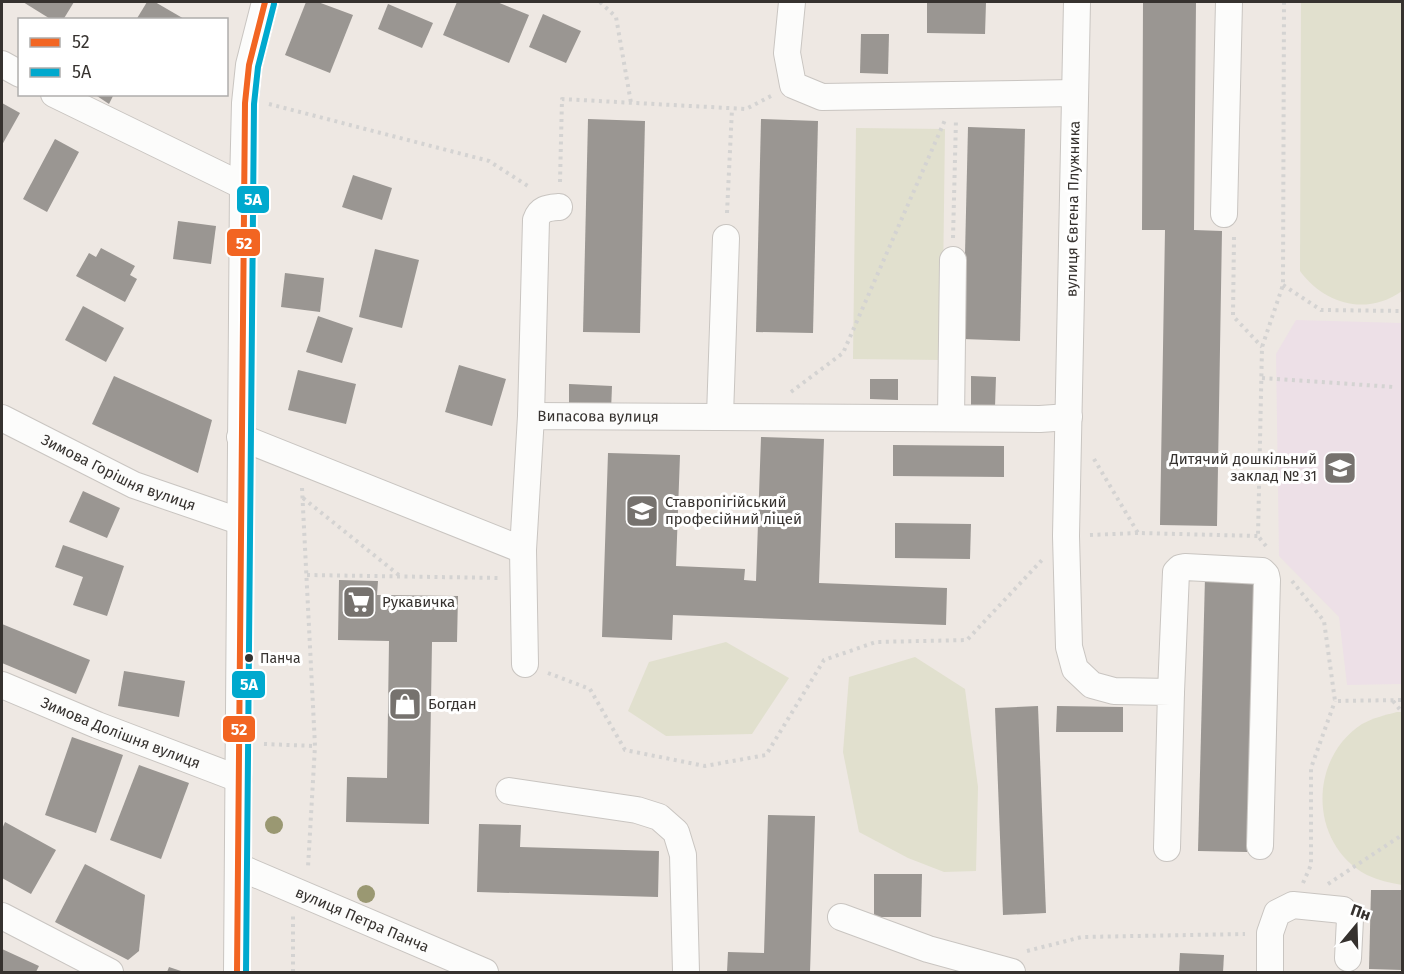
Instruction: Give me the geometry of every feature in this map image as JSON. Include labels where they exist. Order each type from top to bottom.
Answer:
[{"type":"street","points":[[237,972],[239,521],[245,103],[249,65],[265,2]]},
{"type":"street","points":[[792,2],[787,53],[793,84],[822,97],[1075,93]]},
{"type":"street","name":"вулиця Євгена Плужника","points":[[1077,2],[1066,536],[1069,647],[1075,669],[1092,685],[1102,690],[1171,692]]},
{"type":"street","points":[[1224,214],[1229,2]]},
{"type":"street","points":[[2,64],[18,73]]},
{"type":"street","points":[[57,96],[243,186]]},
{"type":"street","points":[[531,416],[536,220],[544,208],[559,207]]},
{"type":"street","points":[[720,416],[726,238]]},
{"type":"street","points":[[951,418],[952,260]]},
{"type":"street","name":"Випасова вулиця","points":[[525,664],[523,550],[531,416],[1040,419],[1069,417]]},
{"type":"street","name":"Зимова Горішня вулиця","points":[[2,418],[134,485],[239,521]]},
{"type":"street","points":[[240,438],[523,550]]},
{"type":"street","points":[[1167,848],[1176,572],[1185,567],[1262,570],[1266,575],[1260,846]]},
{"type":"street","name":"Зимова Долішня вулиця","points":[[2,685],[97,726],[239,779]]},
{"type":"street","points":[[509,791],[637,810],[659,818],[676,832],[683,855],[686,972]]},
{"type":"street","name":"вулиця Петра Панча","points":[[239,867],[485,972]]},
{"type":"street","points":[[1269,972],[1270,933],[1277,913],[1293,905],[1343,910],[1350,919],[1348,958]]},
{"type":"street","points":[[2,916],[110,972]]},
{"type":"street","points":[[840,917],[928,949],[1019,962]]},
{"type":"path","points":[[600,2],[616,17],[631,103]]},
{"type":"path","points":[[1272,555],[1258,537],[1262,347],[1283,285],[1284,2]]},
{"type":"path","points":[[559,207],[562,99],[746,109],[793,84]]},
{"type":"path","points":[[952,260],[957,94]]},
{"type":"path","points":[[758,416],[843,353],[957,94]]},
{"type":"path","points":[[263,103],[489,161],[559,207]]},
{"type":"path","points":[[726,238],[732,109]]},
{"type":"path","points":[[1224,214],[1234,237],[1233,316],[1262,347]]},
{"type":"path","points":[[1283,285],[1321,310],[1402,311]]},
{"type":"path","points":[[1262,378],[1394,387]]},
{"type":"path","points":[[1092,456],[1138,534]]},
{"type":"path","points":[[300,460],[315,746],[308,867]]},
{"type":"path","points":[[302,498],[400,576]]},
{"type":"path","points":[[525,664],[590,689],[625,750],[705,766],[766,755],[824,660],[876,642],[967,640],[1066,536],[1138,534],[1258,537]]},
{"type":"path","points":[[1287,574],[1324,621],[1335,701],[1311,768],[1311,865],[1293,905]]},
{"type":"path","points":[[306,575],[524,578]]},
{"type":"path","points":[[1392,700],[1402,712]]},
{"type":"path","points":[[1335,701],[1402,700]]},
{"type":"path","points":[[260,744],[315,746]]},
{"type":"path","points":[[1293,905],[1402,835]]},
{"type":"path","points":[[293,915],[293,972]]},
{"type":"path","points":[[1019,962],[1082,937],[1270,933]]},
{"type":"shaded area","name":"Дитячий дошкільний заклад № 31","points":[[1296,320],[1402,323],[1402,684],[1347,685],[1339,617],[1279,556],[1276,354]]},
{"type":"green space","points":[[1301,2],[1402,2],[1402,291],[1389,299],[1375,303],[1361,305],[1334,299],[1310,283],[1300,271]]},
{"type":"green space","points":[[856,128],[945,129],[942,360],[853,359]]},
{"type":"green space","points":[[726,642],[789,678],[752,734],[666,736],[628,711],[649,662]]},
{"type":"green space","points":[[915,657],[965,689],[978,787],[976,871],[944,872],[908,858],[859,832],[843,752],[849,677]]},
{"type":"green space","points":[[1402,712],[1402,885],[1367,875],[1348,861],[1334,843],[1326,823],[1322,801],[1325,779],[1332,758],[1344,739],[1362,724]]},
{"type":"building","points":[[23,2],[74,2],[64,18],[49,18]]},
{"type":"building","points":[[147,2],[155,2],[183,18],[137,18]]},
{"type":"building","points":[[306,2],[318,2],[353,15],[330,73],[285,55]]},
{"type":"building","points":[[457,2],[497,2],[529,15],[509,63],[443,35]]},
{"type":"building","points":[[927,2],[986,2],[985,34],[927,33]]},
{"type":"building","points":[[1143,2],[1196,2],[1194,230],[1222,231],[1217,526],[1160,525],[1165,230],[1142,230]]},
{"type":"building","points":[[388,4],[433,23],[422,48],[378,29]]},
{"type":"building","points":[[543,14],[581,31],[566,63],[529,47]]},
{"type":"building","points":[[861,34],[889,34],[888,74],[860,73]]},
{"type":"building","points":[[97,96],[113,96],[109,104]]},
{"type":"building","points":[[2,103],[20,113],[2,145]]},
{"type":"building","points":[[588,119],[645,121],[640,333],[583,332]]},
{"type":"building","points":[[761,119],[818,121],[813,333],[756,332]]},
{"type":"building","points":[[968,127],[1025,129],[1020,341],[963,339]]},
{"type":"building","points":[[55,139],[79,152],[47,212],[23,199]]},
{"type":"building","points":[[353,175],[392,188],[382,220],[342,207]]},
{"type":"building","points":[[178,221],[216,226],[211,264],[173,259]]},
{"type":"building","points":[[101,248],[135,266],[130,275],[137,279],[125,302],[76,276],[89,253],[96,257]]},
{"type":"building","points":[[375,249],[419,260],[402,328],[359,317]]},
{"type":"building","points":[[285,273],[324,278],[320,312],[281,307]]},
{"type":"building","points":[[83,306],[124,328],[106,362],[65,340]]},
{"type":"building","points":[[318,316],[353,328],[342,363],[306,352]]},
{"type":"building","points":[[459,365],[506,379],[492,426],[445,412]]},
{"type":"building","points":[[298,370],[356,384],[346,424],[288,410]]},
{"type":"building","points":[[114,376],[212,420],[198,473],[92,424]]},
{"type":"building","points":[[971,376],[996,377],[995,407],[971,407]]},
{"type":"building","points":[[870,379],[898,379],[898,400],[870,399]]},
{"type":"building","points":[[569,384],[612,386],[611,411],[569,409]]},
{"type":"building","name":"Ставропігійський професійний ліцей","points":[[761,437],[824,439],[819,583],[947,588],[946,625],[673,615],[672,640],[602,637],[608,453],[680,455],[676,566],[745,569],[744,580],[756,581]]},
{"type":"building","points":[[893,445],[1004,446],[1004,477],[893,476]]},
{"type":"building","points":[[83,491],[120,508],[107,538],[69,522]]},
{"type":"building","points":[[895,523],[971,524],[970,559],[895,558]]},
{"type":"building","points":[[63,545],[124,566],[107,616],[73,605],[83,577],[55,567]]},
{"type":"building","points":[[1205,577],[1254,579],[1247,852],[1198,851]]},
{"type":"building","points":[[339,580],[378,581],[377,595],[458,596],[457,642],[432,642],[429,824],[346,822],[347,777],[387,778],[389,641],[338,640]]},
{"type":"building","points":[[2,624],[90,660],[76,694],[2,663]]},
{"type":"building","points":[[124,671],[185,681],[179,717],[118,706]]},
{"type":"building","points":[[1038,706],[1046,913],[1003,915],[995,708]]},
{"type":"building","points":[[1057,706],[1123,707],[1123,732],[1056,732]]},
{"type":"building","points":[[72,737],[123,755],[96,833],[45,815]]},
{"type":"building","points":[[139,765],[189,783],[161,859],[110,840]]},
{"type":"building","points":[[768,815],[815,816],[810,972],[727,972],[728,952],[764,953]]},
{"type":"building","points":[[5,822],[56,850],[31,894],[2,878],[2,829]]},
{"type":"building","points":[[479,824],[521,825],[520,847],[659,851],[658,897],[477,892]]},
{"type":"building","points":[[85,864],[145,895],[139,951],[128,960],[55,922]]},
{"type":"building","points":[[874,874],[922,874],[921,917],[874,917]]},
{"type":"building","points":[[1371,890],[1402,890],[1402,970],[1369,969]]},
{"type":"building","points":[[2,949],[39,966],[36,972],[2,972]]},
{"type":"building","points":[[1180,953],[1224,955],[1223,972],[1179,972]]},
{"type":"building","points":[[169,967],[184,972],[167,972]]},
{"type":"transit line","name":"52","points":[[237,972],[245,103],[249,65],[265,2]]},
{"type":"transit line","name":"5А","points":[[246,972],[254,104],[258,67],[274,4]]},
{"type":"place","name":"Дитячий дошкільний заклад № 31","points":[[1340,468]]},
{"type":"place","name":"Ставропігійський професійний ліцей","points":[[642,511]]},
{"type":"place","name":"Рукавичка","points":[[359,602]]},
{"type":"place","name":"Панча","points":[[249,658]]},
{"type":"place","name":"Богдан","points":[[405,704]]}]
